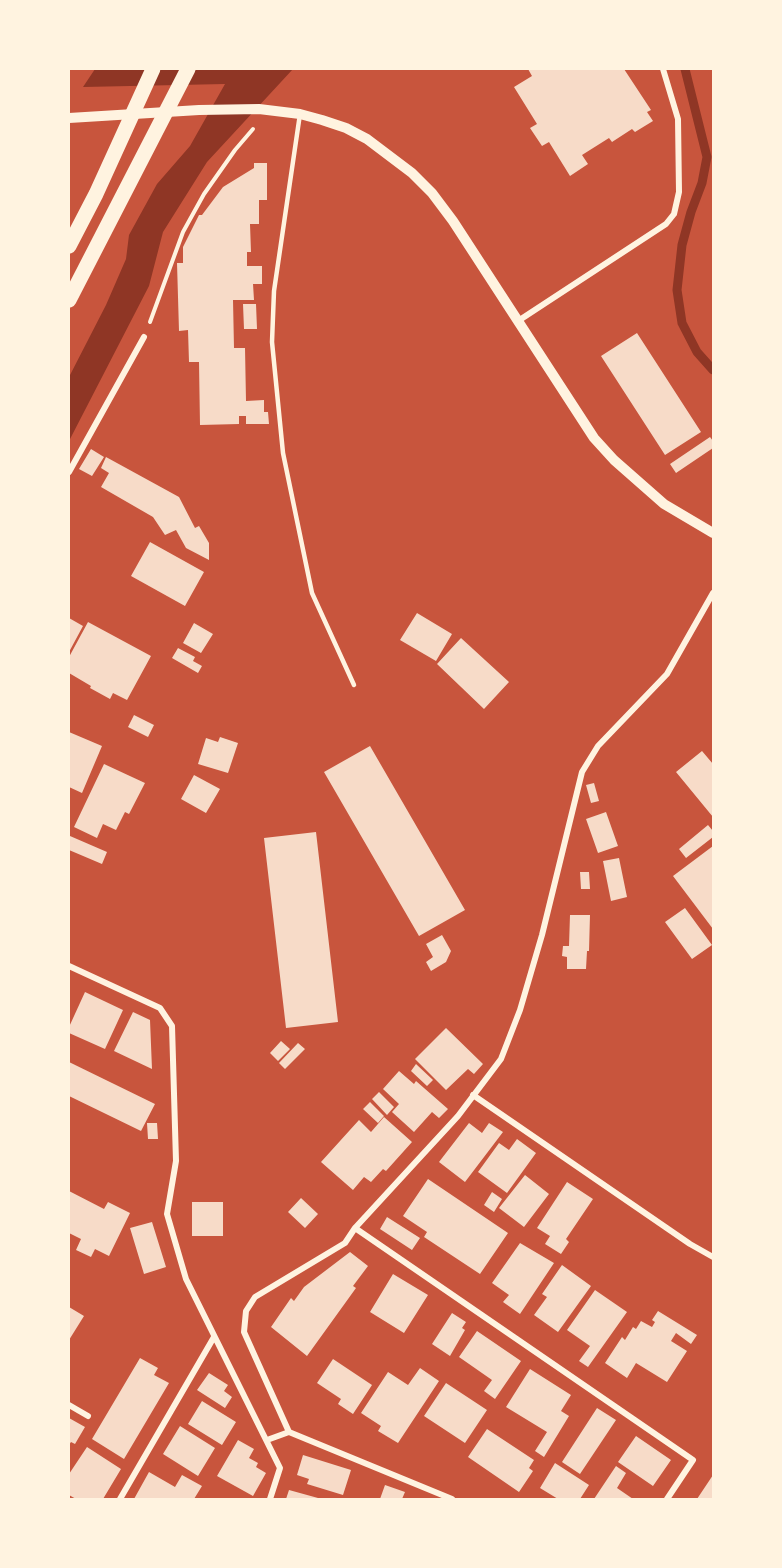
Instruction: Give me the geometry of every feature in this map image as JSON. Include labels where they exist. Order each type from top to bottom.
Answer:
[{"type":"main road","points":[[69,246],[96,194],[153,69]]},
{"type":"main road","points":[[69,300],[188,69]]},
{"type":"street","points":[[518,321],[666,224],[674,214],[679,192],[678,119],[663,69]]},
{"type":"street","points":[[69,118],[199,110],[265,110],[300,114],[345,128],[375,145],[412,173],[453,221],[594,438],[614,460],[664,504],[713,533]]},
{"type":"street","points":[[69,472],[144,337]]},
{"type":"street","points":[[289,1432],[243,1332],[246,1311],[255,1297],[345,1243],[355,1228],[458,1116],[501,1059],[520,1010],[542,935],[582,772],[598,746],[667,674],[713,593]]},
{"type":"street","points":[[69,966],[160,1008],[172,1026],[176,1161],[167,1214],[186,1278],[280,1468],[270,1499]]},
{"type":"street","points":[[473,1095],[690,1244],[713,1257]]},
{"type":"street","points":[[355,1228],[693,1460],[667,1499]]},
{"type":"street","points":[[120,1499],[214,1337]]},
{"type":"street","points":[[69,1405],[88,1416]]},
{"type":"street","points":[[267,1440],[289,1432],[452,1499]]},
{"type":"lane","points":[[300,114],[274,291],[272,342],[283,453],[312,593],[354,685]]},
{"type":"path","points":[[144,337],[183,232],[204,194],[265,110]]},
{"type":"shaded area","points":[[95,69],[293,69],[207,162],[163,232],[149,286],[69,441],[69,377],[106,305],[126,259],[129,235],[157,184],[190,146],[225,84],[83,87]]},
{"type":"building","points":[[528,69],[624,69],[651,110],[647,112],[653,121],[635,132],[632,129],[612,142],[609,138],[582,155],[588,164],[570,176],[549,142],[542,146],[530,128],[537,124],[514,87],[532,76]]},
{"type":"building","points":[[254,163],[267,163],[267,200],[259,200],[259,224],[250,224],[251,252],[247,252],[247,266],[262,266],[262,284],[253,284],[254,300],[233,300],[234,348],[245,348],[246,401],[264,400],[264,412],[268,412],[269,424],[246,424],[246,416],[239,416],[239,424],[200,425],[199,362],[189,362],[188,330],[179,331],[177,263],[183,263],[183,247],[199,215],[202,215],[223,187],[254,168]]},
{"type":"building","points":[[243,304],[256,304],[257,329],[244,329]]},
{"type":"building","points":[[637,333],[701,432],[665,455],[601,356]]},
{"type":"building","points":[[710,437],[713,441],[713,448],[676,473],[670,464]]},
{"type":"building","points":[[91,449],[104,457],[92,476],[79,469]]},
{"type":"building","points":[[106,457],[179,497],[195,528],[199,526],[209,543],[209,560],[186,548],[176,530],[165,535],[153,517],[101,487],[109,473],[101,468]]},
{"type":"building","points":[[150,542],[204,572],[185,606],[131,576]]},
{"type":"building","points":[[417,613],[452,634],[436,661],[400,640]]},
{"type":"building","points":[[69,618],[83,626],[69,652]]},
{"type":"building","points":[[88,622],[151,656],[127,700],[113,693],[110,699],[69,673],[69,657]]},
{"type":"building","points":[[194,623],[213,634],[201,653],[183,643]]},
{"type":"building","points":[[461,638],[509,682],[484,709],[437,664]]},
{"type":"building","points":[[178,648],[195,657],[193,661],[202,666],[198,673],[172,658]]},
{"type":"building","points":[[134,715],[154,725],[148,737],[128,727]]},
{"type":"building","points":[[69,732],[102,746],[82,793],[69,787]]},
{"type":"building","points":[[220,737],[238,743],[228,773],[198,764],[206,738],[218,742]]},
{"type":"building","points":[[370,746],[465,910],[419,936],[324,772]]},
{"type":"building","points":[[702,751],[713,764],[713,817],[676,772]]},
{"type":"building","points":[[104,764],[145,783],[129,814],[125,812],[116,830],[103,824],[97,838],[74,827]]},
{"type":"building","points":[[194,775],[220,789],[206,813],[181,799]]},
{"type":"building","points":[[594,783],[599,801],[591,803],[586,785]]},
{"type":"building","points":[[606,812],[618,846],[598,853],[586,819]]},
{"type":"building","points":[[708,825],[713,831],[713,837],[686,858],[679,849]]},
{"type":"building","points":[[316,832],[338,1022],[286,1028],[264,838]]},
{"type":"building","points":[[70,836],[107,852],[102,864],[69,850]]},
{"type":"building","points":[[713,846],[713,929],[673,876]]},
{"type":"building","points":[[619,858],[627,897],[611,901],[603,861]]},
{"type":"building","points":[[580,872],[589,872],[590,889],[581,889]]},
{"type":"building","points":[[685,908],[712,945],[692,959],[665,922]]},
{"type":"building","points":[[570,915],[590,915],[586,969],[567,969],[567,957],[562,956],[563,946],[569,946]]},
{"type":"building","points":[[442,935],[451,951],[446,962],[431,971],[426,962],[433,957],[426,944]]},
{"type":"building","points":[[85,992],[123,1010],[105,1049],[69,1033],[69,1027]]},
{"type":"building","points":[[133,1012],[150,1020],[152,1069],[114,1051]]},
{"type":"building","points":[[446,1028],[483,1064],[474,1074],[468,1069],[446,1090],[415,1059]]},
{"type":"building","points":[[281,1041],[290,1049],[278,1061],[270,1053]]},
{"type":"building","points":[[298,1043],[305,1049],[285,1069],[279,1063]]},
{"type":"building","points":[[69,1062],[155,1104],[141,1131],[69,1096]]},
{"type":"building","points":[[416,1064],[433,1080],[427,1086],[411,1071]]},
{"type":"building","points":[[399,1071],[414,1084],[416,1081],[448,1109],[439,1118],[432,1112],[414,1132],[392,1112],[399,1104],[383,1089]]},
{"type":"building","points":[[379,1092],[394,1107],[387,1115],[372,1099]]},
{"type":"building","points":[[370,1102],[384,1116],[378,1123],[363,1109]]},
{"type":"building","points":[[384,1117],[412,1142],[386,1171],[383,1169],[371,1182],[364,1177],[353,1190],[321,1162],[359,1120],[371,1132]]},
{"type":"building","points":[[147,1123],[157,1123],[158,1139],[148,1139]]},
{"type":"building","points":[[469,1123],[482,1133],[489,1123],[503,1132],[465,1182],[439,1162]]},
{"type":"building","points":[[517,1139],[536,1153],[507,1193],[478,1172],[499,1143],[509,1150]]},
{"type":"building","points":[[525,1175],[549,1194],[524,1227],[499,1208]]},
{"type":"building","points":[[428,1179],[508,1233],[480,1274],[424,1237],[427,1232],[403,1216]]},
{"type":"building","points":[[567,1182],[593,1199],[566,1239],[569,1242],[561,1254],[545,1244],[550,1236],[537,1228]]},
{"type":"building","points":[[69,1191],[104,1209],[108,1202],[130,1213],[109,1256],[95,1249],[91,1257],[76,1250],[81,1239],[69,1233]]},
{"type":"building","points":[[492,1192],[502,1199],[494,1212],[484,1205]]},
{"type":"building","points":[[301,1198],[318,1214],[305,1228],[288,1212]]},
{"type":"building","points":[[192,1202],[223,1202],[223,1236],[192,1236]]},
{"type":"building","points":[[387,1217],[420,1238],[412,1250],[380,1229]]},
{"type":"building","points":[[152,1222],[166,1267],[144,1274],[130,1228]]},
{"type":"building","points":[[520,1243],[554,1263],[520,1314],[503,1302],[509,1295],[492,1283]]},
{"type":"building","points":[[350,1252],[368,1266],[353,1286],[356,1288],[307,1356],[271,1327],[291,1298],[294,1301],[304,1287]]},
{"type":"building","points":[[562,1265],[591,1286],[558,1332],[534,1315],[547,1297],[542,1294]]},
{"type":"building","points":[[393,1274],[428,1295],[404,1333],[370,1312]]},
{"type":"building","points":[[595,1290],[627,1312],[588,1367],[579,1361],[590,1346],[567,1330]]},
{"type":"building","points":[[69,1307],[84,1316],[69,1340]]},
{"type":"building","points":[[658,1311],[697,1335],[691,1344],[676,1333],[671,1341],[687,1351],[667,1382],[636,1363],[627,1378],[605,1363],[622,1337],[625,1340],[633,1327],[636,1329],[641,1321],[652,1327],[655,1322],[652,1320]]},
{"type":"building","points":[[452,1313],[466,1322],[462,1328],[465,1330],[450,1356],[432,1344]]},
{"type":"building","points":[[477,1331],[521,1361],[495,1399],[484,1391],[492,1380],[459,1357]]},
{"type":"building","points":[[140,1358],[158,1368],[154,1375],[169,1383],[124,1459],[92,1439]]},
{"type":"building","points":[[333,1359],[372,1385],[353,1414],[338,1404],[341,1399],[317,1383]]},
{"type":"building","points":[[420,1368],[439,1381],[398,1443],[378,1431],[381,1426],[361,1413],[388,1372],[408,1385]]},
{"type":"building","points":[[530,1369],[571,1395],[561,1411],[569,1416],[544,1457],[535,1451],[547,1432],[506,1407]]},
{"type":"building","points":[[209,1373],[228,1385],[224,1391],[232,1397],[225,1408],[197,1390]]},
{"type":"building","points":[[446,1383],[487,1410],[465,1443],[424,1416]]},
{"type":"building","points":[[202,1401],[236,1422],[222,1445],[188,1424]]},
{"type":"building","points":[[597,1408],[616,1420],[580,1474],[562,1462]]},
{"type":"building","points":[[69,1418],[85,1427],[75,1444],[71,1442],[69,1445]]},
{"type":"building","points":[[180,1426],[215,1448],[198,1476],[163,1454]]},
{"type":"building","points":[[487,1429],[534,1460],[529,1468],[533,1471],[519,1492],[468,1457]]},
{"type":"building","points":[[636,1436],[671,1460],[653,1486],[618,1462]]},
{"type":"building","points":[[238,1440],[254,1449],[249,1458],[258,1463],[256,1467],[266,1473],[253,1496],[217,1476]]},
{"type":"building","points":[[87,1447],[121,1469],[103,1499],[76,1499],[69,1495],[69,1474]]},
{"type":"building","points":[[303,1455],[351,1470],[343,1495],[307,1484],[309,1479],[297,1475]]},
{"type":"building","points":[[555,1463],[589,1485],[580,1499],[558,1499],[540,1488]]},
{"type":"building","points":[[616,1466],[626,1473],[617,1488],[633,1499],[594,1499]]},
{"type":"building","points":[[149,1472],[175,1487],[182,1475],[202,1486],[194,1499],[134,1499]]},
{"type":"building","points":[[713,1475],[713,1499],[697,1499]]},
{"type":"building","points":[[385,1485],[405,1492],[402,1499],[380,1499]]},
{"type":"building","points":[[289,1490],[318,1498],[318,1499],[286,1499]]},
{"type":"waterway","points":[[685,69],[707,157],[702,183],[682,245],[677,290],[682,323],[697,352],[713,370]]}]
